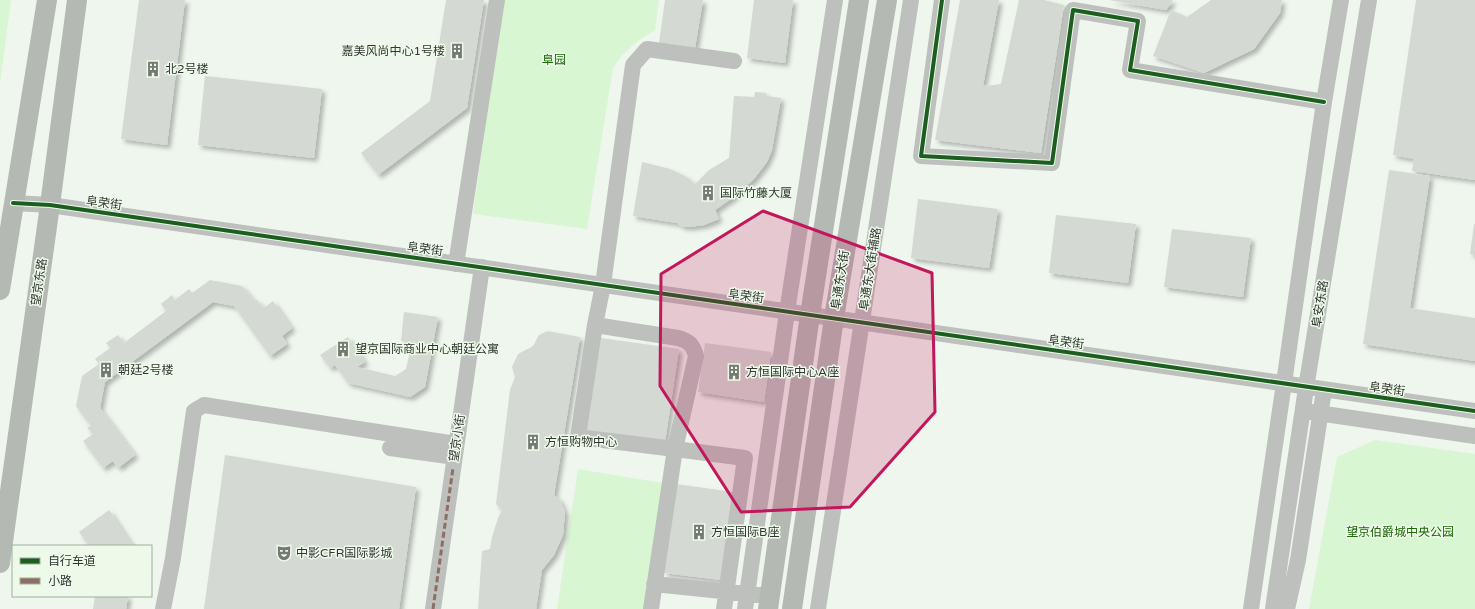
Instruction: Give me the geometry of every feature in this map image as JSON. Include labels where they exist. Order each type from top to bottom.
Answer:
[{"type":"main road","points":[[0,290],[47,0]]},
{"type":"main road","name":"望京东路","points":[[0,563],[77,0]]},
{"type":"main road","name":"阜通东大街","points":[[769,602],[810,315],[859,0]]},
{"type":"main road","name":"阜通东大街","points":[[792,609],[834,318],[887,0]]},
{"type":"street","points":[[456,264],[497,0]]},
{"type":"street","points":[[746,601],[787,312],[835,0]]},
{"type":"street","name":"阜通东大街辅路","points":[[818,609],[910,0]]},
{"type":"street","points":[[942,0],[921,156],[1052,163],[1073,10],[1138,21],[1130,70],[1324,102]]},
{"type":"street","name":"阜安东路","points":[[1251,609],[1324,102],[1342,0]]},
{"type":"street","name":"阜安东路","points":[[1273,609],[1306,388],[1369,0]]},
{"type":"street","points":[[724,609],[745,458],[578,437],[595,325],[603,285],[633,65],[647,49],[734,61]]},
{"type":"street","name":"阜荣街","points":[[13,203],[50,205],[1284,383],[1306,388],[1475,412]]},
{"type":"street","name":"望京小街","points":[[433,609],[482,268]]},
{"type":"street","points":[[595,325],[687,340],[694,347],[696,356],[675,449],[651,609]]},
{"type":"street","points":[[1287,609],[1298,560],[1324,390]]},
{"type":"street","points":[[163,609],[173,558],[194,412],[204,405],[455,456]]},
{"type":"street","points":[[1303,411],[1475,436]]},
{"type":"street","points":[[390,448],[455,456]]},
{"type":"street","points":[[654,584],[726,591],[746,601],[769,602]]},
{"type":"highlighted area","points":[[763,211],[932,273],[935,412],[850,507],[741,512],[660,386],[661,274]]},
{"type":"green space","points":[[0,0],[11,0],[0,84]]},
{"type":"green space","name":"阜园","points":[[503,0],[659,0],[655,30],[635,43],[622,55],[613,68],[587,229],[473,214]]},
{"type":"green space","name":"望京伯爵城中央公园","points":[[1375,440],[1475,454],[1475,609],[1309,609],[1337,457]]},
{"type":"green space","points":[[578,469],[663,483],[645,609],[557,609]]},
{"type":"building","name":"北2号楼","points":[[139,0],[185,0],[167,145],[121,139]]},
{"type":"building","name":"嘉美风尚中心1号楼","points":[[446,0],[484,0],[467,108],[378,175],[361,153],[430,101]]},
{"type":"building","points":[[665,0],[703,0],[695,48],[659,43]]},
{"type":"building","points":[[754,0],[793,0],[785,63],[747,58]]},
{"type":"building","points":[[960,0],[999,0],[983,86],[1001,84],[1019,0],[1044,0],[1064,5],[1041,153],[935,140]]},
{"type":"building","points":[[1109,0],[1173,0],[1166,10]]},
{"type":"building","points":[[1211,0],[1282,0],[1280,13],[1254,49],[1204,73],[1153,56],[1171,10],[1187,17]]},
{"type":"building","points":[[1416,0],[1475,0],[1475,180],[1412,171],[1414,159],[1393,155]]},
{"type":"building","points":[[205,76],[322,89],[314,158],[198,145]]},
{"type":"building","points":[[755,92],[766,93],[766,96],[781,98],[772,150],[767,162],[754,179],[731,199],[715,210],[719,219],[704,225],[689,227],[681,226],[677,223],[633,216],[642,162],[670,169],[685,176],[695,184],[709,170],[729,158],[734,96],[754,97]]},
{"type":"building","points":[[1389,170],[1430,176],[1410,308],[1475,318],[1475,361],[1363,344]]},
{"type":"building","points":[[918,199],[998,209],[989,268],[911,258]]},
{"type":"building","points":[[1056,215],[1136,224],[1128,283],[1049,273]]},
{"type":"building","points":[[1475,224],[1475,255],[1470,254]]},
{"type":"building","points":[[1172,229],[1251,238],[1243,297],[1164,287]]},
{"type":"building","name":"朝廷2号楼","points":[[210,280],[242,286],[254,301],[257,300],[264,308],[273,301],[292,328],[282,336],[287,344],[270,356],[234,306],[213,302],[105,382],[100,408],[135,455],[118,468],[113,461],[103,468],[83,441],[93,434],[87,428],[91,426],[76,406],[82,376],[99,364],[95,359],[110,348],[106,343],[118,335],[124,343],[166,311],[161,304],[172,295],[175,300],[189,289],[192,293]]},
{"type":"building","name":"望京国际商业中心朝廷公寓","points":[[404,312],[438,317],[425,387],[410,397],[348,383],[335,365],[330,368],[320,355],[348,337],[365,362],[357,367],[395,376],[406,369],[412,343],[401,341]]},
{"type":"building","name":"方恒购物中心","points":[[547,331],[580,337],[554,495],[560,500],[565,512],[563,535],[554,555],[542,570],[536,609],[478,609],[482,551],[490,549],[492,537],[502,510],[496,504],[510,390],[515,377],[512,367],[518,354],[533,346],[539,335]]},
{"type":"building","points":[[601,338],[679,349],[665,442],[587,431]]},
{"type":"building","name":"方恒国际中心A座","points":[[705,343],[771,352],[764,402],[698,392]]},
{"type":"building","points":[[225,455],[416,487],[399,609],[204,609]]},
{"type":"building","name":"方恒国际B座","points":[[676,484],[733,492],[721,580],[664,573]]},
{"type":"building","points":[[109,510],[132,545],[88,545],[79,532]]},
{"type":"building","points":[[95,597],[128,597],[126,609],[93,609]]},
{"type":"marked path","points":[[433,609],[453,468]]},
{"type":"cycle path","points":[[942,0],[921,156],[1052,163],[1073,10],[1138,21],[1130,70],[1324,102]]},
{"type":"cycle path","points":[[13,203],[50,205],[1475,411]]},
{"type":"place","name":"嘉美风尚中心1号楼","points":[[457,51]]},
{"type":"place","name":"北2号楼","points":[[153,69]]},
{"type":"place","name":"国际竹藤大厦","points":[[708,193]]},
{"type":"place","name":"望京国际商业中心朝廷公寓","points":[[343,349]]},
{"type":"place","name":"朝廷2号楼","points":[[106,370]]},
{"type":"place","name":"方恒国际中心A座","points":[[734,372]]},
{"type":"place","name":"方恒购物中心","points":[[533,442]]},
{"type":"place","name":"方恒国际B座","points":[[699,532]]},
{"type":"place","name":"中影CFR国际影城","points":[[284,553]]}]
